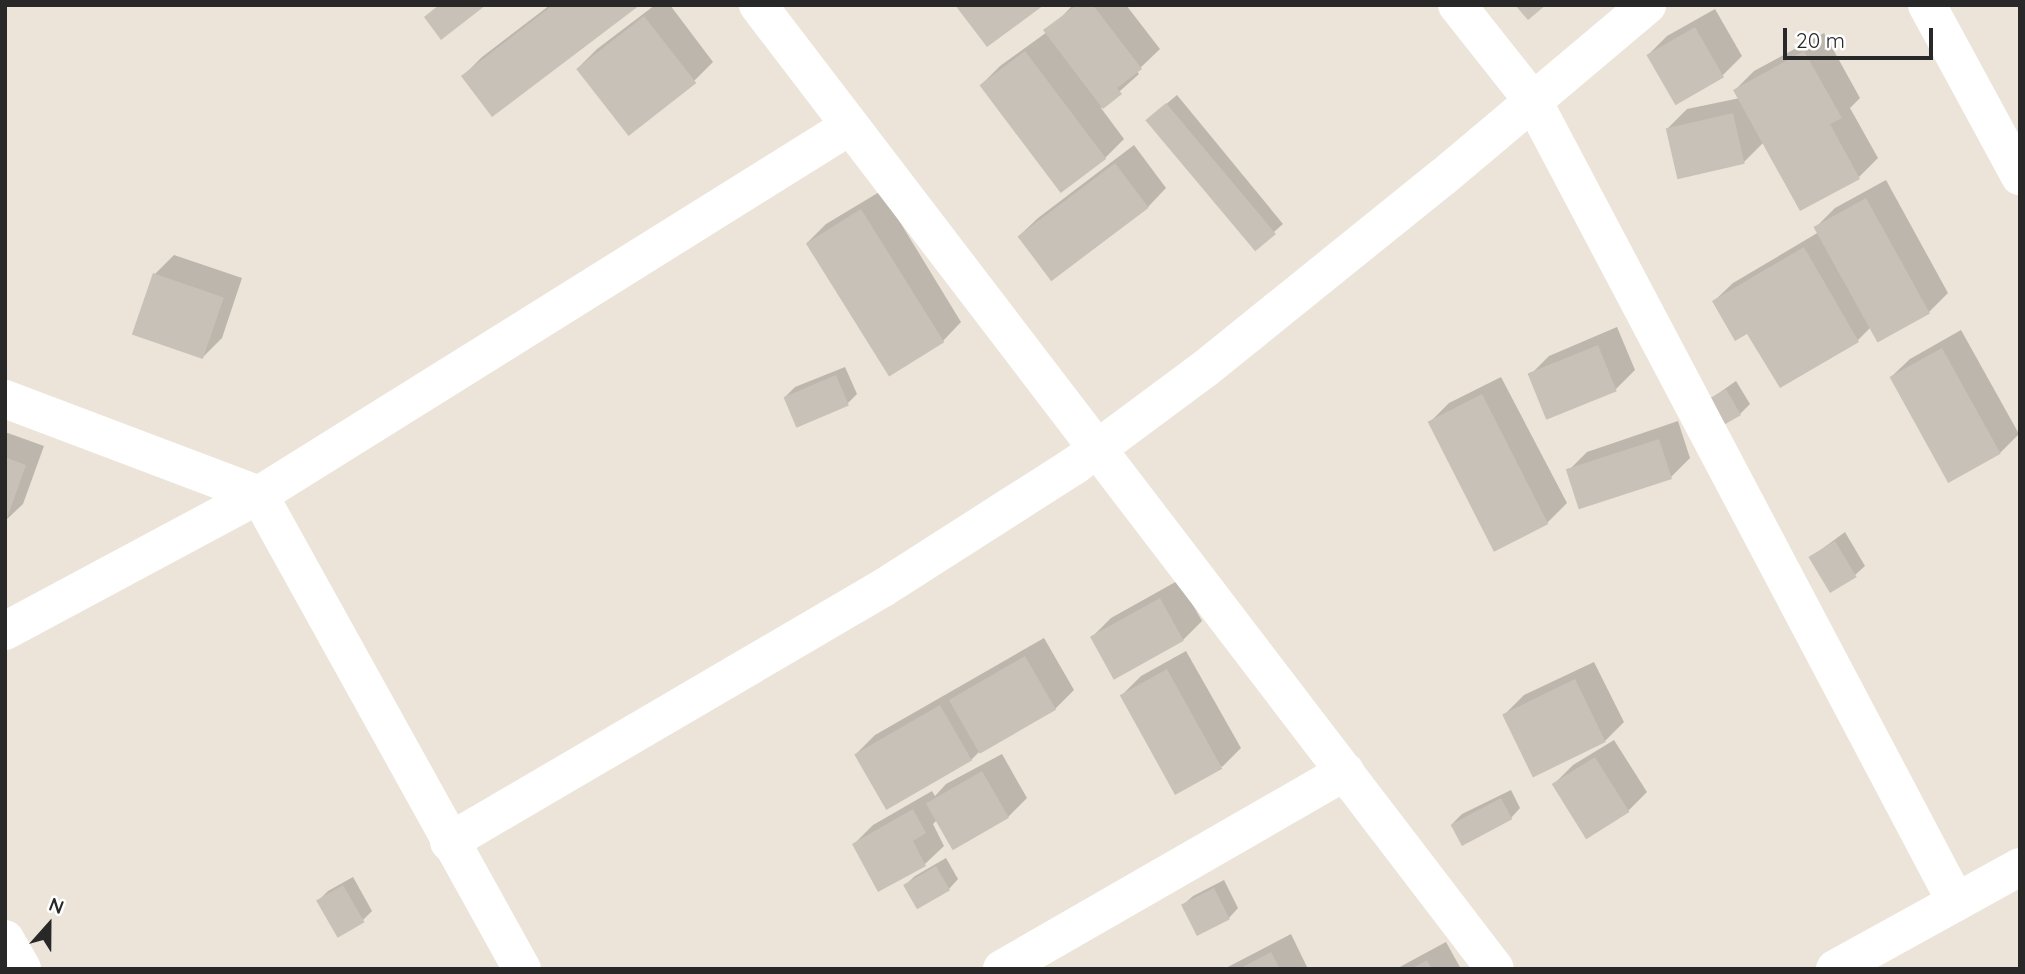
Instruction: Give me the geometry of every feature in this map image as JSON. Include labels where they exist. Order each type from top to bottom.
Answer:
[{"type":"street","points":[[758,5],[1495,969]]},
{"type":"street","points":[[1457,5],[1533,101],[1956,902]]},
{"type":"street","points":[[449,842],[872,595],[1037,491],[1098,449],[1206,368],[1647,5]]},
{"type":"street","points":[[1927,5],[2020,176]]},
{"type":"street","points":[[5,631],[260,495],[850,126]]},
{"type":"street","points":[[5,399],[260,495],[449,842],[522,969]]},
{"type":"street","points":[[1002,969],[1345,772]]},
{"type":"street","points":[[1835,969],[2020,867]]},
{"type":"street","points":[[5,939],[22,969]]},
{"type":"building","points":[[439,5],[486,5],[441,40],[424,17]]},
{"type":"building","points":[[553,5],[640,5],[492,117],[461,76]]},
{"type":"building","points":[[955,5],[1044,5],[987,47]]},
{"type":"building","points":[[1077,5],[1093,5],[1142,69],[1117,88],[1122,94],[1103,109],[1043,30]]},
{"type":"building","points":[[1515,5],[1546,5],[1528,20]]},
{"type":"building","points":[[644,16],[696,83],[629,136],[576,69]]},
{"type":"building","points":[[1695,27],[1724,77],[1676,105],[1647,55]]},
{"type":"building","points":[[1025,51],[1106,159],[1061,193],[979,85]]},
{"type":"building","points":[[1804,51],[1842,118],[1830,124],[1860,179],[1800,211],[1733,90]]},
{"type":"building","points":[[1166,103],[1276,234],[1255,251],[1145,120]]},
{"type":"building","points":[[1733,113],[1745,164],[1677,179],[1666,129]]},
{"type":"building","points":[[1115,163],[1149,208],[1051,281],[1018,236]]},
{"type":"building","points":[[1866,198],[1930,313],[1878,343],[1814,227]]},
{"type":"building","points":[[861,209],[944,342],[889,377],[806,243]]},
{"type":"building","points":[[1804,247],[1859,342],[1780,388],[1747,334],[1735,341],[1712,301]]},
{"type":"building","points":[[153,273],[224,297],[203,359],[132,334]]},
{"type":"building","points":[[1598,345],[1617,391],[1546,420],[1528,373]]},
{"type":"building","points":[[1942,348],[2001,454],[1948,483],[1890,377]]},
{"type":"building","points":[[836,375],[849,405],[796,428],[784,397]]},
{"type":"building","points":[[1726,389],[1741,415],[1718,428],[1703,402]]},
{"type":"building","points":[[1482,394],[1548,524],[1494,552],[1428,422]]},
{"type":"building","points":[[1659,439],[1672,479],[1579,509],[1566,469]]},
{"type":"building","points":[[5,457],[26,465],[6,521],[5,521]]},
{"type":"building","points":[[1835,541],[1857,577],[1830,593],[1808,557]]},
{"type":"building","points":[[1160,598],[1184,641],[1114,680],[1090,637]]},
{"type":"building","points":[[1025,656],[1056,710],[980,754],[949,700]]},
{"type":"building","points":[[1167,669],[1222,769],[1175,795],[1120,695]]},
{"type":"building","points":[[1575,679],[1606,742],[1533,777],[1502,715]]},
{"type":"building","points":[[940,705],[972,760],[886,810],[854,754]]},
{"type":"building","points":[[1595,757],[1629,812],[1586,839],[1552,784]]},
{"type":"building","points":[[982,771],[1009,818],[953,850],[926,804]]},
{"type":"building","points":[[1501,798],[1512,819],[1462,846],[1451,825]]},
{"type":"building","points":[[913,809],[926,833],[913,841],[926,866],[878,892],[852,844]]},
{"type":"building","points":[[936,866],[950,890],[917,909],[903,885]]},
{"type":"building","points":[[343,885],[364,922],[338,938],[316,900]]},
{"type":"building","points":[[1214,888],[1230,919],[1197,936],[1181,905]]},
{"type":"building","points":[[1271,952],[1280,969],[1239,969]]},
{"type":"building","points":[[1427,960],[1432,969],[1411,969]]}]
